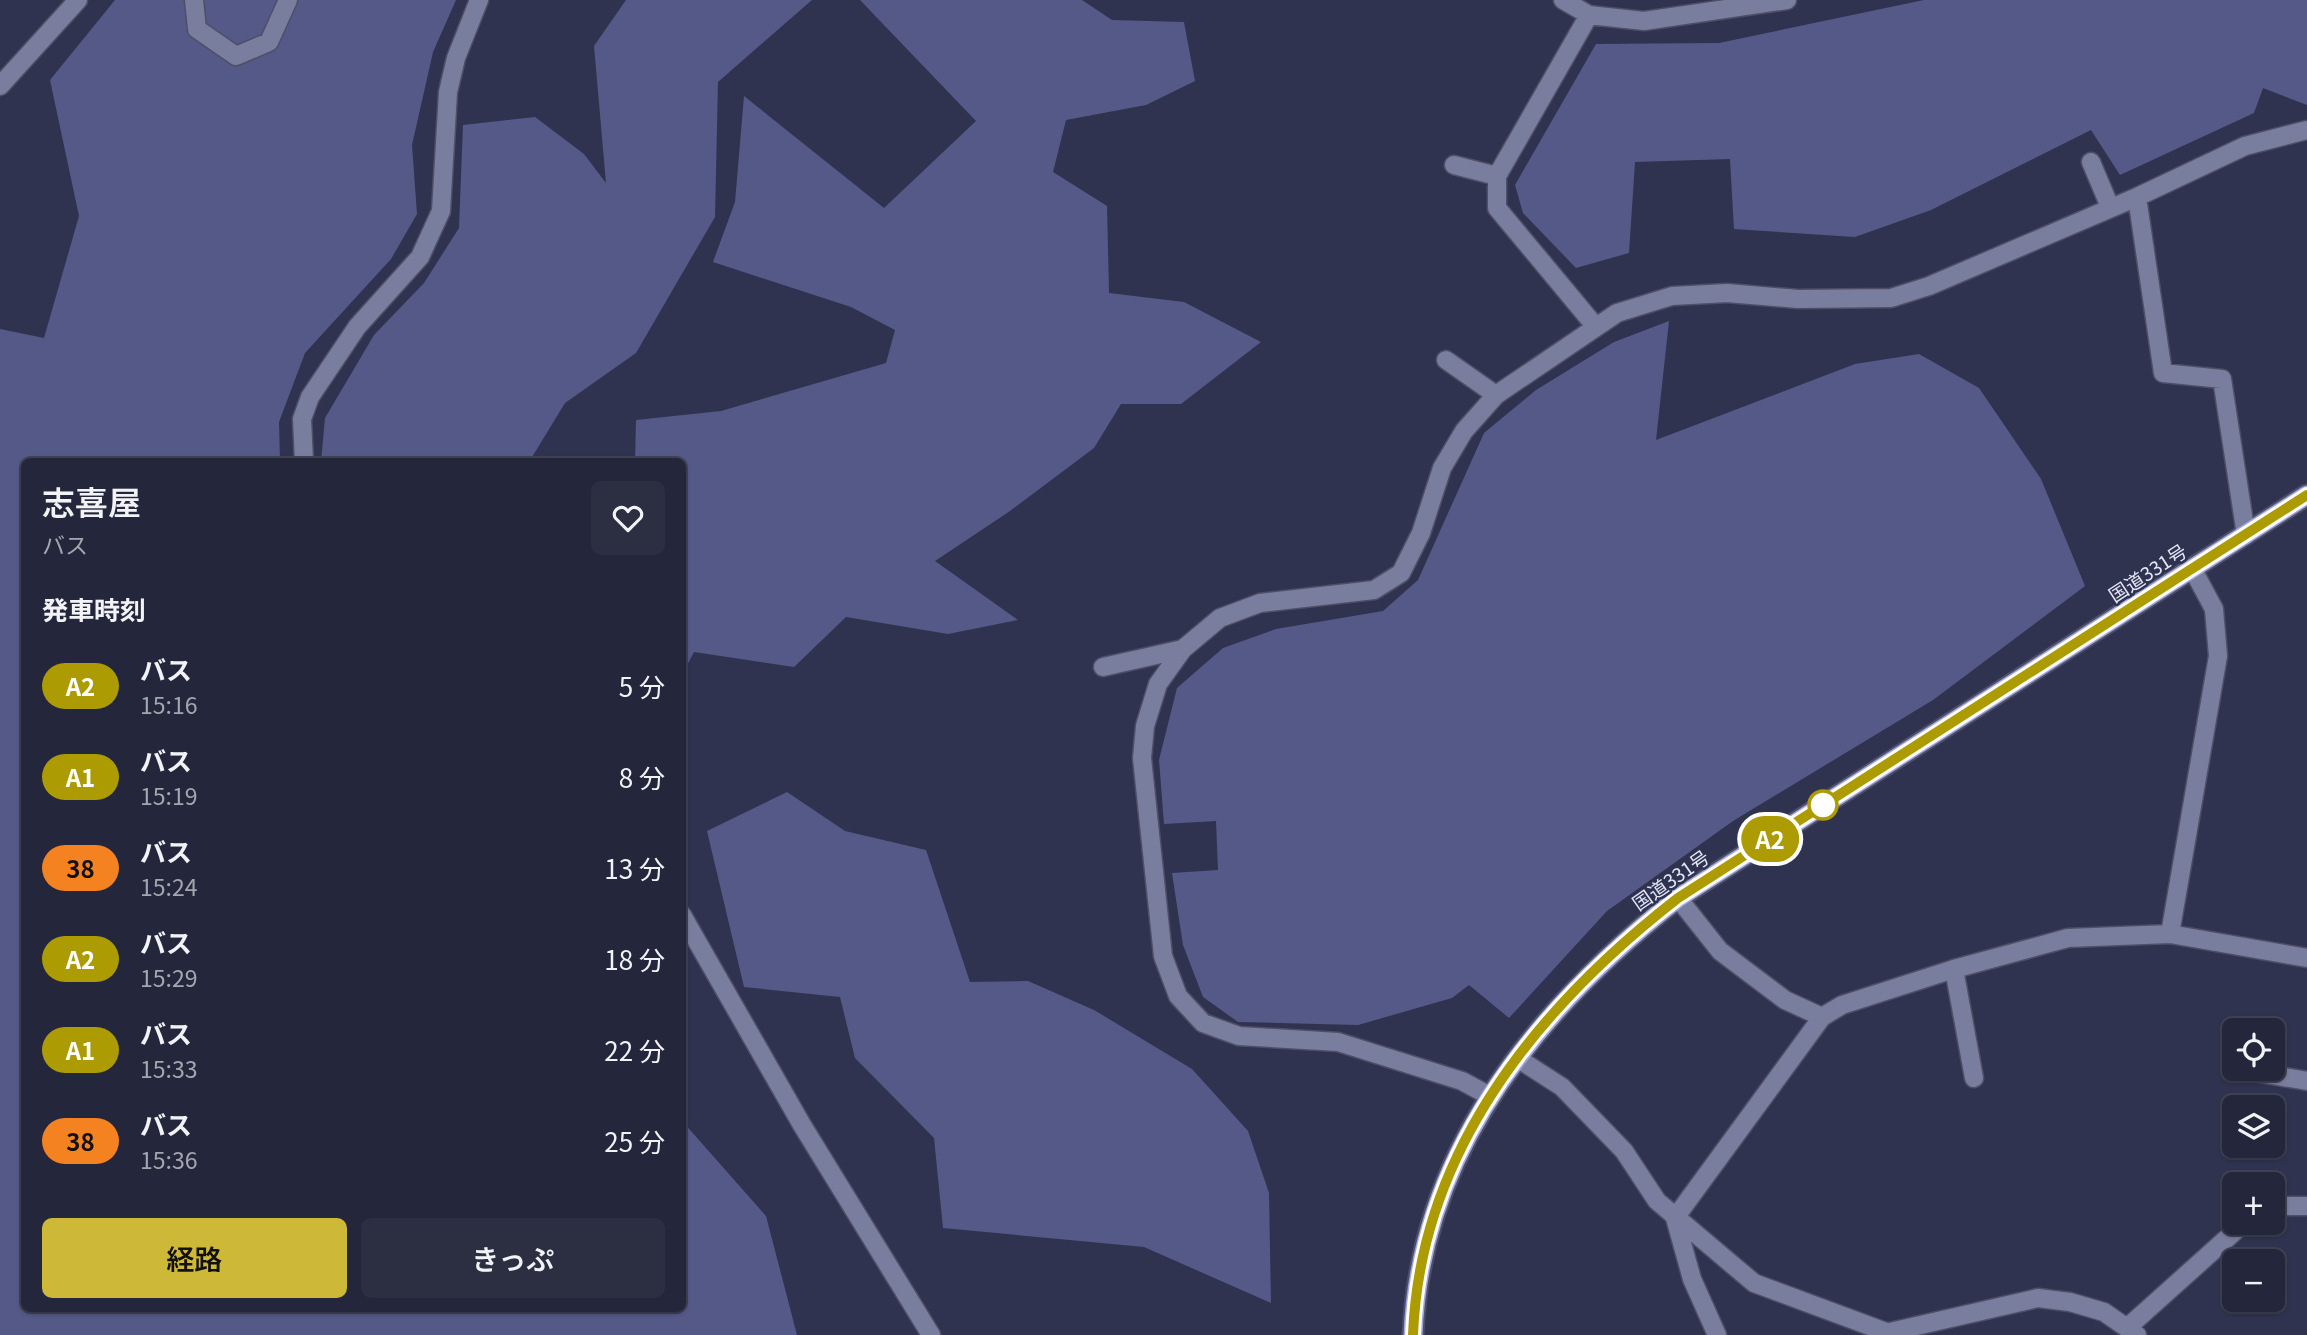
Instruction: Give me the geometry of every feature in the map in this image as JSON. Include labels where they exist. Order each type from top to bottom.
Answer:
[{"type":"highway","name":"国道331号","points":[[1413,1335],[1414,1306],[1424,1247],[1454,1160],[1489,1095],[1517,1058],[1585,980],[1634,933],[1678,898],[2307,495]]},
{"type":"street","points":[[0,86],[78,0]]},
{"type":"street","points":[[194,0],[197,29],[236,56],[269,42],[288,0]]},
{"type":"street","points":[[304,458],[302,419],[310,397],[357,327],[420,257],[441,211],[448,92],[456,58],[479,0]]},
{"type":"street","points":[[1563,0],[1589,15],[1644,21],[1787,0]]},
{"type":"street","points":[[1589,15],[1497,176],[1497,208],[1596,327]]},
{"type":"street","points":[[1489,1095],[1462,1081],[1338,1042],[1239,1036],[1203,1023],[1178,996],[1163,956],[1142,758],[1145,726],[1158,684],[1183,649],[1220,618],[1260,603],[1374,590],[1401,573],[1421,533],[1442,468],[1464,430],[1496,395],[1617,313],[1672,296],[1727,293],[1798,299],[1891,298],[1929,286],[2137,197],[2245,146],[2307,130]]},
{"type":"street","points":[[2091,162],[2110,207]]},
{"type":"street","points":[[1454,165],[1497,176]]},
{"type":"street","points":[[2137,197],[2163,373],[2222,379],[2246,535]]},
{"type":"street","points":[[1446,360],[1496,395]]},
{"type":"street","points":[[2170,934],[2218,656],[2214,609],[2193,570]]},
{"type":"street","points":[[1103,667],[1183,649]]},
{"type":"street","points":[[1678,898],[1720,951],[1786,1000],[1822,1017]]},
{"type":"street","points":[[686,922],[802,1125],[931,1335]]},
{"type":"street","points":[[1675,1218],[1822,1017],[1842,1005],[1954,969],[2067,938],[2170,934],[2307,958]]},
{"type":"street","points":[[1954,969],[1974,1078]]},
{"type":"street","points":[[1517,1058],[1562,1087],[1624,1152],[1657,1201],[1754,1283],[1882,1334],[2038,1298],[2070,1302],[2104,1312],[2132,1331],[2232,1235]]},
{"type":"street","points":[[2285,1078],[2307,1081]]},
{"type":"street","points":[[2285,1206],[2307,1206]]},
{"type":"street","points":[[1675,1218],[1692,1279],[1717,1335]]},
{"type":"shaded area","points":[[115,0],[456,0],[433,52],[412,145],[417,214],[391,259],[305,353],[279,422],[280,458],[21,458],[21,1312],[686,1312],[686,1125],[766,1216],[797,1335],[0,1335],[0,329],[44,338],[79,216],[50,80]]},
{"type":"shaded area","points":[[626,0],[812,0],[718,82],[715,217],[636,353],[565,403],[531,458],[321,458],[325,418],[374,335],[424,283],[459,228],[463,125],[535,117],[584,154],[606,183],[594,46]]},
{"type":"shaded area","points":[[860,0],[1082,0],[1112,20],[1184,22],[1195,81],[1146,105],[1066,120],[1053,172],[1107,206],[1109,293],[1184,302],[1261,342],[1181,404],[1121,404],[1094,448],[1010,511],[935,561],[1018,620],[948,634],[846,617],[794,667],[694,652],[686,667],[686,458],[635,458],[636,420],[721,411],[886,363],[895,330],[851,307],[713,262],[735,202],[744,96],[884,208],[976,121]]},
{"type":"shaded area","points":[[1924,0],[2307,0],[2307,105],[2263,88],[2254,113],[2120,175],[2091,130],[1931,210],[1855,237],[1734,229],[1730,159],[1635,162],[1629,253],[1576,268],[1523,213],[1515,185],[1596,44],[1719,43]]},
{"type":"shaded area","points":[[1669,321],[1656,440],[1855,364],[1919,354],[1979,388],[2041,479],[2085,586],[1933,700],[1733,821],[1607,911],[1509,1018],[1469,985],[1452,998],[1358,1025],[1238,1022],[1203,997],[1183,945],[1172,873],[1218,870],[1216,821],[1164,824],[1159,760],[1177,688],[1223,648],[1276,629],[1383,611],[1418,580],[1484,433],[1536,390],[1614,342]]},
{"type":"shaded area","points":[[787,792],[845,831],[926,850],[970,982],[1028,981],[1094,1010],[1192,1069],[1248,1131],[1269,1193],[1271,1303],[1144,1247],[943,1228],[934,1138],[855,1058],[840,997],[744,987],[707,831]]},
{"type":"bus line","name":"A2","points":[[1413,1335],[1414,1306],[1424,1247],[1454,1160],[1489,1095],[1517,1058],[1585,980],[1634,933],[1678,898],[2307,495]]}]
